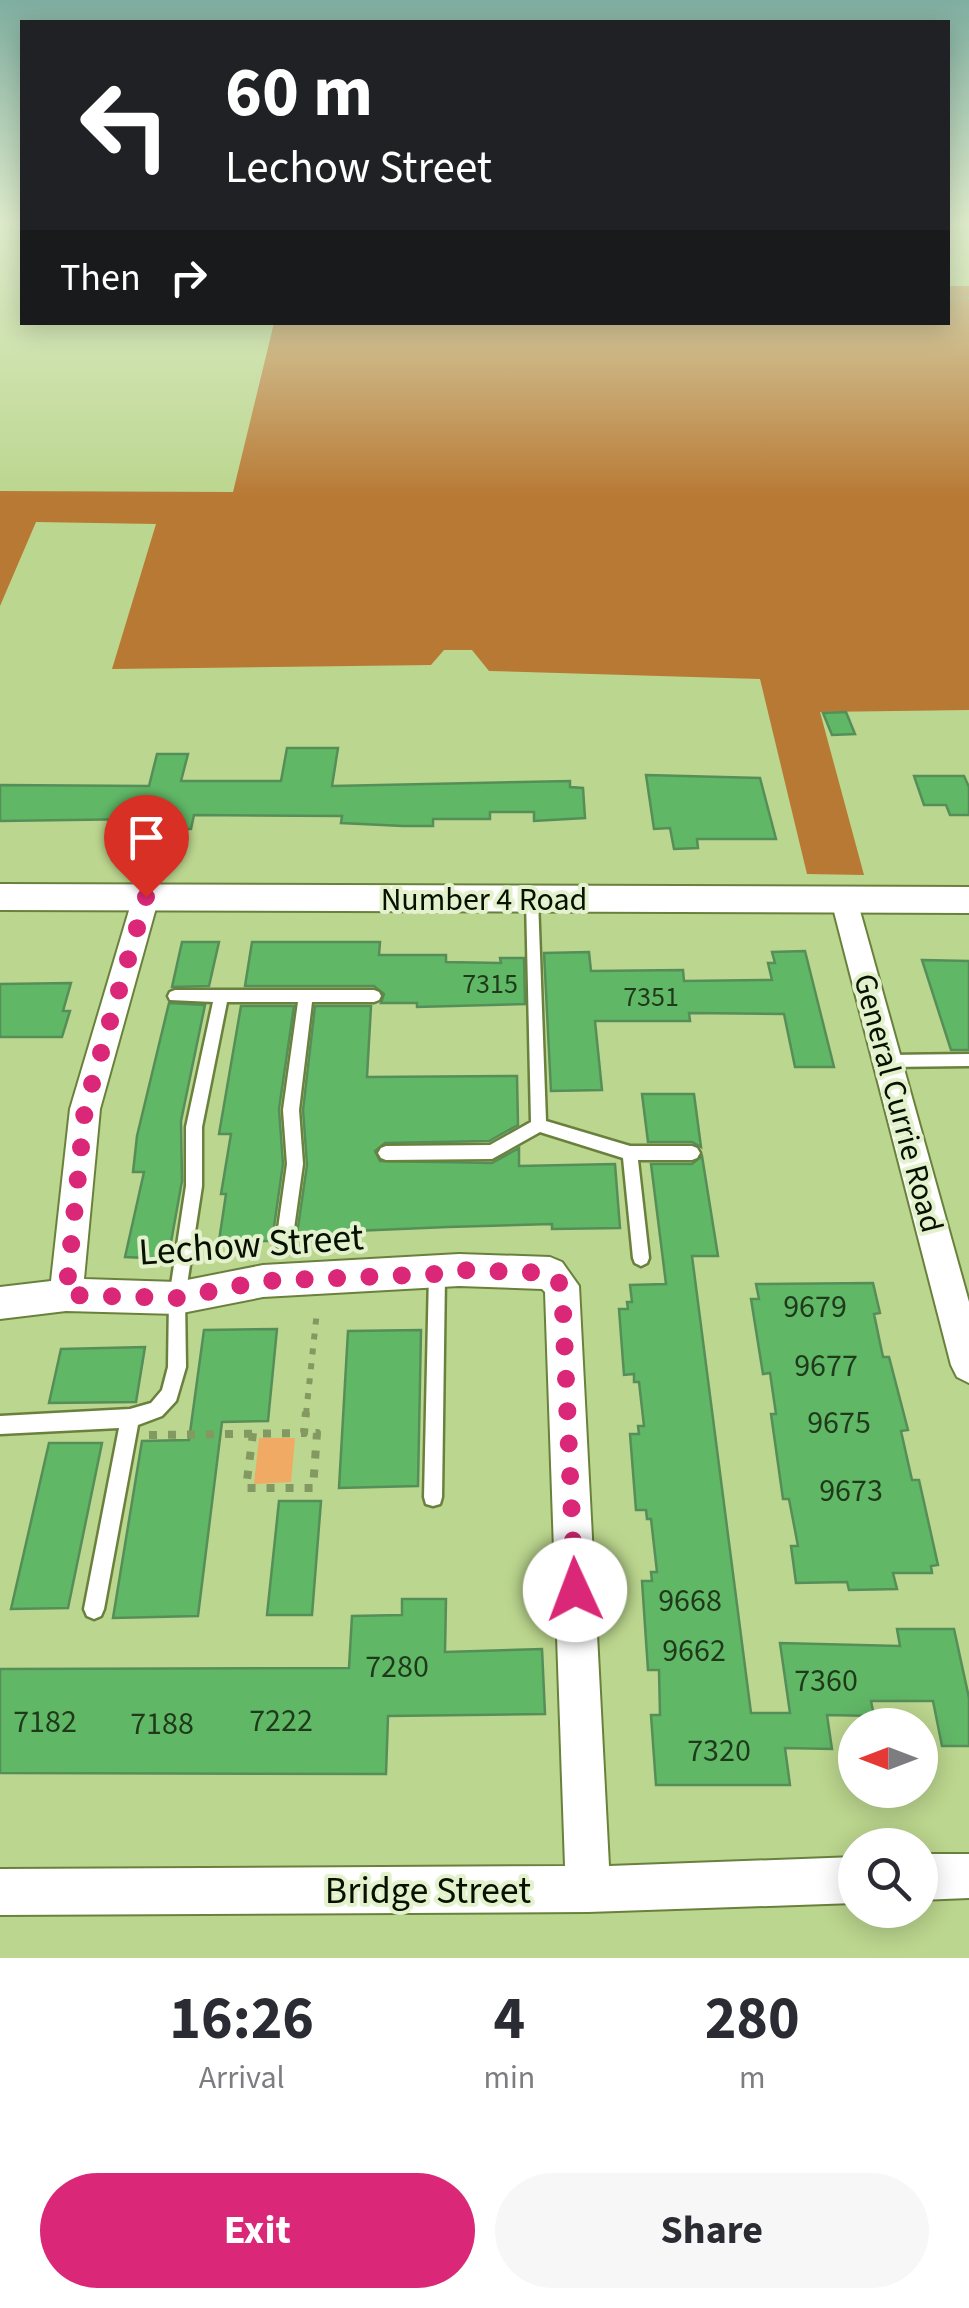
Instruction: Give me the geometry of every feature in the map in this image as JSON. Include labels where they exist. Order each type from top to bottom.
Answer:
[{"type":"main road","name":"Number 4 Road","points":[[0,897],[969,900]]},
{"type":"street","points":[[66,1295],[85,1108],[146,897]]},
{"type":"street","name":"General Currie Road","points":[[844,900],[969,1364]]},
{"type":"street","name":"Lechow Street","points":[[0,1303],[66,1295],[177,1298],[263,1281],[459,1270],[550,1273],[562,1286],[588,1889]]},
{"type":"street","points":[[938,1877],[969,1876]]},
{"type":"street","name":"Bridge Street","points":[[0,1892],[588,1889],[838,1881]]},
{"type":"lane","points":[[532,899],[539,1125]]},
{"type":"lane","points":[[175,996],[374,996]]},
{"type":"lane","points":[[284,1244],[295,1164],[291,1110],[306,996]]},
{"type":"lane","points":[[0,1424],[130,1418],[156,1410],[170,1394],[178,1367],[177,1298],[194,1186],[194,1126],[220,997]]},
{"type":"lane","points":[[887,1061],[969,1060]]},
{"type":"lane","points":[[386,1153],[492,1152],[539,1125],[630,1152],[692,1152]]},
{"type":"lane","points":[[630,1152],[641,1258]]},
{"type":"lane","points":[[433,1497],[437,1274]]},
{"type":"lane","points":[[94,1610],[130,1418]]},
{"type":"path","points":[[304,1433],[316,1311]]},
{"type":"path","points":[[130,1418],[145,1434],[317,1433],[313,1488],[246,1488],[253,1434]]},
{"type":"shaded area","points":[[950,314],[969,314],[969,710],[820,712],[864,875],[807,874],[760,679],[489,671],[472,650],[444,650],[431,665],[112,669],[156,524],[36,522],[0,606],[0,491],[233,492],[274,325],[950,325]]},
{"type":"shaded area","points":[[259,1438],[295,1438],[291,1482],[254,1484]]},
{"type":"building","points":[[846,712],[855,734],[832,735],[823,713]]},
{"type":"building","points":[[287,748],[338,748],[332,786],[570,781],[570,787],[583,788],[585,818],[534,821],[534,812],[490,812],[490,819],[433,819],[433,826],[403,826],[341,823],[342,816],[194,815],[191,829],[164,829],[163,835],[136,835],[140,819],[0,821],[0,785],[149,786],[157,754],[188,754],[181,781],[281,781]]},
{"type":"building","points":[[646,775],[760,778],[776,839],[697,839],[698,848],[674,849],[670,828],[654,829]]},
{"type":"building","points":[[914,776],[964,776],[969,787],[969,815],[950,815],[946,805],[924,805]]},
{"type":"building","points":[[182,942],[219,942],[209,986],[172,987]]},
{"type":"building","points":[[252,942],[380,942],[379,955],[446,955],[446,962],[501,963],[500,958],[524,958],[525,1004],[417,1007],[417,1003],[381,1003],[384,994],[374,986],[245,986]]},
{"type":"building","points":[[805,951],[834,1067],[795,1067],[784,1014],[689,1013],[690,1021],[595,1021],[602,1090],[551,1091],[544,953],[589,952],[591,971],[683,970],[684,981],[772,980],[768,963],[775,963],[772,952]]},
{"type":"building","points":[[922,960],[969,961],[969,1050],[951,1050]]},
{"type":"building","points":[[71,983],[63,1011],[70,1011],[62,1037],[0,1037],[0,984]]},
{"type":"building","points":[[169,1003],[205,1005],[181,1121],[182,1181],[168,1259],[125,1257],[144,1172],[133,1172],[137,1136]]},
{"type":"building","points":[[241,1006],[294,1006],[279,1109],[283,1164],[272,1241],[219,1241],[226,1194],[221,1194],[231,1134],[219,1134]]},
{"type":"building","points":[[315,1006],[371,1006],[367,1077],[517,1076],[518,1125],[489,1141],[385,1143],[375,1151],[380,1161],[492,1163],[519,1148],[519,1166],[615,1164],[620,1228],[552,1229],[552,1224],[448,1227],[354,1231],[353,1241],[296,1241],[307,1165],[303,1110]]},
{"type":"building","points":[[642,1094],[694,1094],[701,1147],[692,1142],[648,1142]]},
{"type":"building","points":[[702,1156],[718,1256],[692,1256],[751,1713],[790,1713],[780,1643],[900,1646],[897,1629],[954,1629],[969,1698],[969,1746],[942,1746],[938,1708],[933,1701],[871,1701],[872,1708],[838,1708],[838,1715],[827,1715],[832,1749],[785,1748],[790,1785],[656,1785],[651,1715],[660,1715],[659,1670],[648,1670],[642,1581],[652,1581],[651,1572],[657,1572],[651,1519],[647,1519],[646,1510],[636,1510],[630,1434],[639,1434],[638,1426],[644,1426],[639,1382],[634,1382],[634,1374],[624,1375],[619,1309],[628,1309],[627,1302],[632,1302],[630,1285],[666,1284],[651,1164],[692,1164]]},
{"type":"building","points":[[873,1283],[880,1313],[874,1314],[883,1357],[889,1357],[908,1430],[901,1431],[912,1480],[919,1480],[938,1565],[931,1566],[932,1573],[893,1573],[897,1589],[849,1590],[847,1582],[796,1583],[791,1546],[798,1546],[789,1499],[783,1499],[771,1414],[776,1414],[770,1373],[763,1374],[751,1299],[759,1299],[756,1284]]},
{"type":"building","points":[[277,1329],[268,1421],[222,1422],[198,1616],[113,1618],[142,1441],[189,1440],[204,1330]]},
{"type":"building","points":[[421,1330],[418,1486],[339,1488],[348,1331]]},
{"type":"building","points":[[145,1347],[136,1402],[49,1403],[61,1349]]},
{"type":"building","points":[[49,1443],[102,1443],[68,1608],[11,1609]]},
{"type":"building","points":[[279,1501],[321,1501],[312,1615],[267,1615]]},
{"type":"building","points":[[402,1599],[446,1599],[445,1652],[542,1649],[545,1714],[388,1716],[386,1774],[0,1773],[0,1669],[349,1668],[352,1616],[402,1615]]},
{"type":"route","points":[[146,897],[85,1108],[66,1295],[177,1298],[263,1281],[459,1270],[550,1273],[562,1286],[575,1590]]}]
